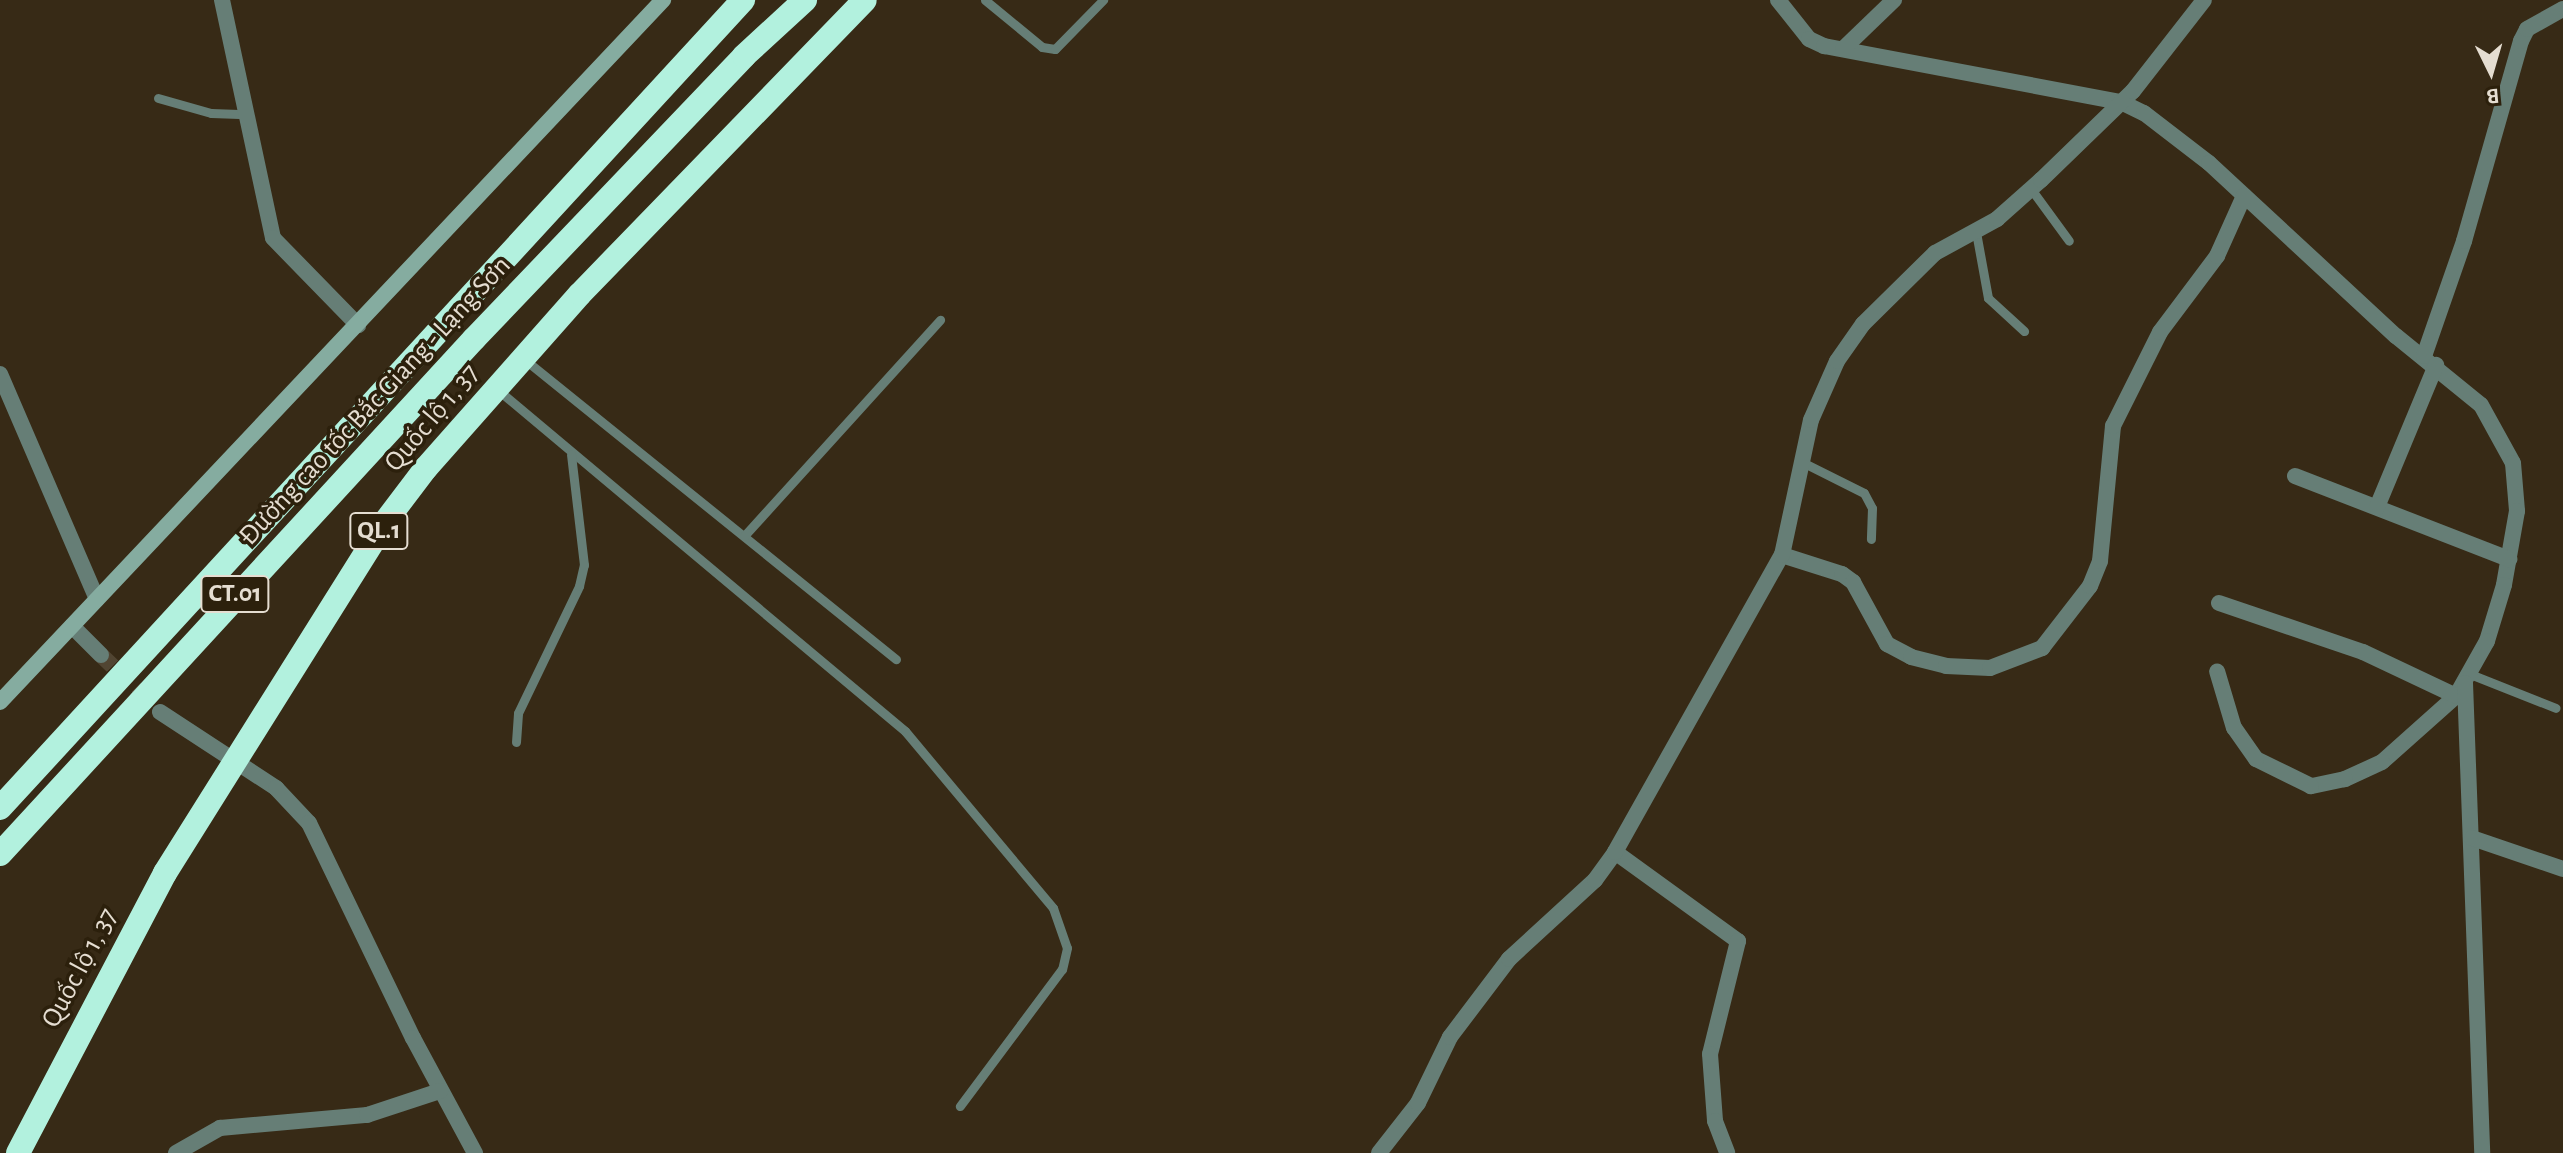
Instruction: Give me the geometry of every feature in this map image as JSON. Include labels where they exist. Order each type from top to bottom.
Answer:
[{"type":"highway","name":"Đường cao tốc Bắc Giang - Lạng Sơn","points":[[0,808],[743,0]]},
{"type":"highway","name":"Đường cao tốc Bắc Giang - Lạng Sơn","points":[[0,854],[474,339],[744,56],[805,0]]},
{"type":"highway","name":"Quốc lộ 1, 37","points":[[18,1153],[158,886],[385,522],[496,388],[865,0]]},
{"type":"street","points":[[222,0],[273,238],[358,325]]},
{"type":"street","points":[[0,702],[663,0]]},
{"type":"street","points":[[1778,0],[1809,39],[1843,49],[2121,102],[2209,163],[2481,405],[2506,443],[2517,484],[2509,559],[2487,641],[2464,685],[2382,762],[2345,779],[2311,786],[2256,759],[2234,728],[2217,671]]},
{"type":"street","points":[[1843,49],[1894,0]]},
{"type":"street","points":[[1379,1153],[1418,1103],[1450,1037],[1509,959],[1595,880],[1615,852],[1782,555],[1802,462],[1822,392],[1863,324],[1935,253],[1976,232],[2031,189],[2121,102],[2204,0]]},
{"type":"street","points":[[2377,507],[2430,360],[2521,41],[2527,29],[2563,9]]},
{"type":"street","points":[[1782,555],[1842,574],[1853,582],[1887,644],[1911,657],[1946,666],[1990,668],[2042,648],[2090,586],[2100,561],[2113,426],[2160,332],[2217,256],[2244,196]]},
{"type":"street","points":[[0,374],[97,599]]},
{"type":"street","points":[[2295,476],[2509,559]]},
{"type":"street","points":[[2219,603],[2464,685]]},
{"type":"street","points":[[72,626],[101,655]]},
{"type":"street","points":[[2464,685],[2482,1153]]},
{"type":"street","points":[[160,712],[276,788],[309,823],[440,1091],[475,1153]]},
{"type":"street","points":[[2472,838],[2563,869]]},
{"type":"street","points":[[1615,852],[1738,941],[1710,1054],[1715,1121],[1727,1153]]},
{"type":"street","points":[[176,1153],[220,1128],[367,1115],[440,1091]]},
{"type":"lane","points":[[985,0],[1042,47],[1055,49],[1103,0]]},
{"type":"lane","points":[[158,98],[211,113],[246,114]]},
{"type":"lane","points":[[2031,189],[2069,241]]},
{"type":"lane","points":[[1976,232],[1988,298],[2024,331]]},
{"type":"lane","points":[[744,536],[940,320]]},
{"type":"lane","points":[[524,359],[896,659]]},
{"type":"lane","points":[[496,388],[571,455],[905,731],[1053,908],[1067,948],[1062,969],[960,1106]]},
{"type":"lane","points":[[516,742],[518,713],[579,586],[584,565],[571,455]]},
{"type":"lane","points":[[1802,462],[1864,493],[1872,508],[1871,539]]},
{"type":"lane","points":[[2464,685],[2556,708]]},
{"type":"tunnel","points":[[101,655],[152,704]]}]
